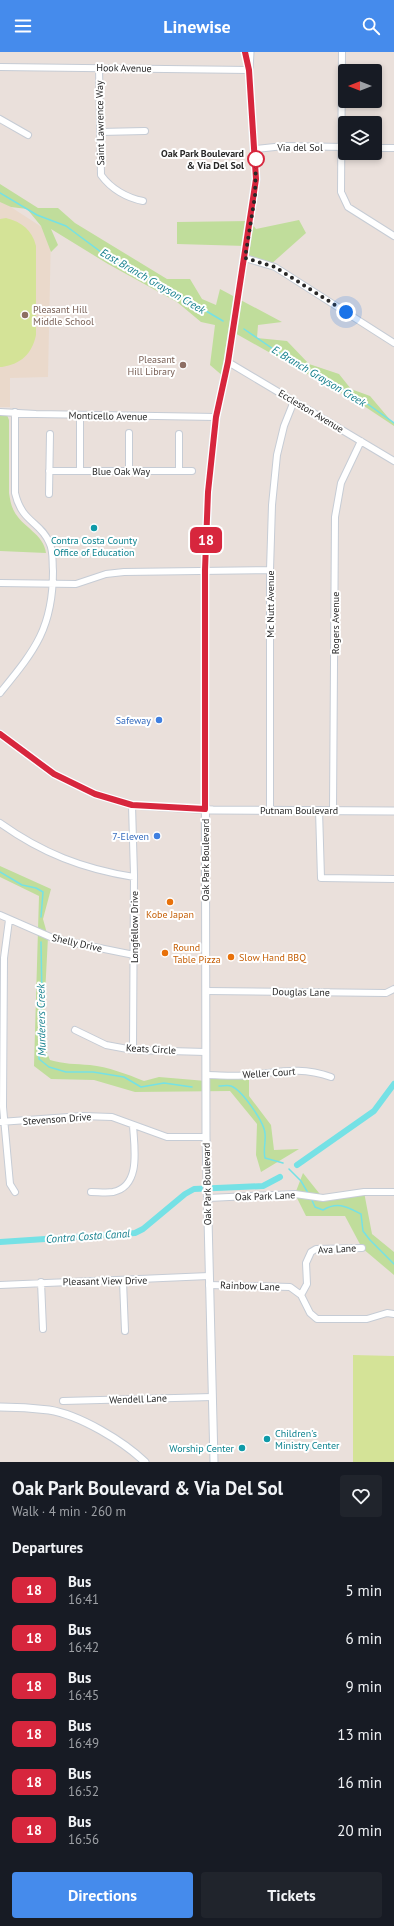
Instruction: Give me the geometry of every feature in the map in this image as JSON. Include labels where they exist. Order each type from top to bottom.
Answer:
[{"type":"street","name":"Oak Park Boulevard","points":[[214,1462],[206,1137],[205,570],[208,492],[216,417],[228,362],[256,179],[256,149],[249,70],[245,52]]},
{"type":"street","name":"Oak Park Boulevard","points":[[249,70],[250,52]]},
{"type":"street","points":[[342,52],[343,116]]},
{"type":"street","name":"Hook Avenue","points":[[0,67],[249,70]]},
{"type":"street","name":"Saint Lawrence Way","points":[[99,67],[101,175],[106,183],[130,198],[143,201]]},
{"type":"street","points":[[0,119],[28,135]]},
{"type":"street","points":[[100,132],[145,131]]},
{"type":"street","name":"Via del Sol","points":[[256,149],[284,146],[338,147]]},
{"type":"street","points":[[382,148],[394,148]]},
{"type":"street","points":[[342,160],[341,192],[348,207],[394,236]]},
{"type":"street","points":[[245,258],[275,267],[394,343]]},
{"type":"street","name":"Eccleston Avenue","points":[[228,362],[394,461]]},
{"type":"street","name":"Mc Nutt Avenue","points":[[270,810],[270,570],[272,506],[277,455],[284,426],[294,401]]},
{"type":"street","name":"Monticello Avenue","points":[[0,412],[216,417]]},
{"type":"street","points":[[0,693],[22,666],[42,636],[49,615],[53,584],[52,548],[49,540],[23,514],[15,493],[15,412]]},
{"type":"street","points":[[80,415],[80,470]]},
{"type":"street","points":[[129,433],[129,471]]},
{"type":"street","points":[[49,494],[50,434]]},
{"type":"street","points":[[179,434],[179,471]]},
{"type":"street","name":"Rogers Avenue","points":[[333,811],[335,517],[341,483],[361,441]]},
{"type":"street","name":"Blue Oak Way","points":[[49,470],[192,471]]},
{"type":"street","points":[[0,583],[76,584],[106,574],[124,572],[270,570]]},
{"type":"street","name":"Putnam Boulevard","points":[[0,734],[54,774],[95,794],[132,805],[205,809],[394,811]]},
{"type":"street","name":"Longfellow Drive","points":[[132,805],[134,877],[133,1050]]},
{"type":"street","points":[[319,810],[321,878],[394,878]]},
{"type":"street","points":[[0,823],[25,841],[61,858],[103,872],[134,877]]},
{"type":"street","name":"Shelly Drive","points":[[0,914],[9,920],[55,940],[134,955]]},
{"type":"street","points":[[9,920],[4,958],[2,1122],[10,1184],[15,1192]]},
{"type":"street","name":"Douglas Lane","points":[[206,991],[386,993],[394,989]]},
{"type":"street","name":"Keats Circle","points":[[75,1030],[106,1045],[133,1050],[206,1052]]},
{"type":"street","name":"Weller Court","points":[[206,1075],[249,1075],[274,1071],[315,1071],[331,1078]]},
{"type":"street","name":"Stevenson Drive","points":[[2,1122],[82,1116],[112,1117],[167,1136],[206,1137]]},
{"type":"street","points":[[91,1192],[113,1192],[122,1189],[129,1183],[132,1177],[134,1159],[133,1125]]},
{"type":"street","name":"Oak Park Lane","points":[[208,1195],[304,1195],[323,1198],[364,1192],[394,1192]]},
{"type":"street","name":"Ava Lane","points":[[301,1295],[307,1284],[306,1263],[311,1252],[316,1249],[362,1248]]},
{"type":"street","name":"Pleasant View Drive","points":[[0,1285],[41,1282],[123,1281],[209,1276]]},
{"type":"street","points":[[123,1281],[125,1331]]},
{"type":"street","points":[[41,1282],[43,1329]]},
{"type":"street","name":"Rainbow Lane","points":[[210,1285],[290,1288],[301,1295]]},
{"type":"street","points":[[301,1295],[310,1313],[316,1319],[367,1319],[387,1313],[394,1314]]},
{"type":"street","name":"Wendell Lane","points":[[63,1401],[212,1397]]},
{"type":"street","points":[[0,1407],[51,1410],[92,1425],[122,1443],[145,1462]]},
{"type":"shaded area","name":"Pleasant Hill Middle School","points":[[0,200],[51,233],[48,377],[10,378],[10,407],[0,407]]},
{"type":"green space","points":[[0,184],[38,208],[58,208],[75,223],[167,279],[190,279],[202,299],[216,305],[220,289],[282,322],[258,325],[257,338],[287,341],[309,364],[339,374],[351,389],[370,396],[392,422],[394,422],[394,426],[364,406],[233,332],[224,377],[210,365],[215,325],[201,322],[177,302],[108,264],[51,229],[58,245],[51,252],[41,226],[27,209],[11,207],[0,202]]},
{"type":"green space","points":[[6,218],[21,224],[26,228],[32,235],[36,246],[36,335],[32,348],[25,357],[9,366],[0,367],[0,219]]},
{"type":"green space","points":[[299,220],[306,233],[270,265],[245,258],[246,246],[177,244],[177,222],[250,221],[256,229]]},
{"type":"green space","points":[[0,415],[7,415],[9,420],[9,493],[12,507],[22,522],[41,541],[46,553],[0,551]]},
{"type":"green space","points":[[0,866],[51,889],[43,919],[48,937],[43,1033],[45,1048],[50,1060],[104,1067],[144,1081],[159,1077],[206,1081],[206,1075],[249,1075],[249,1096],[271,1125],[274,1150],[299,1149],[261,1172],[256,1155],[257,1124],[230,1091],[135,1092],[94,1080],[51,1079],[34,1066],[39,896],[0,877]]},
{"type":"green space","points":[[303,1173],[323,1198],[364,1192],[372,1234],[394,1252],[394,1275],[362,1248],[345,1216],[306,1216],[295,1194]]},
{"type":"green space","points":[[353,1355],[394,1356],[394,1462],[353,1462]]},
{"type":"waterway","name":"East Branch Grayson Creek","points":[[0,193],[37,215],[66,226],[109,258],[147,276],[223,321]]},
{"type":"waterway","name":"E. Branch Grayson Creek","points":[[244,329],[279,353],[362,400],[394,423]]},
{"type":"waterway","name":"Murderers Creek","points":[[0,872],[22,885],[36,888],[43,892],[41,917]]},
{"type":"waterway","name":"Murderers Creek","points":[[41,942],[42,1002],[39,1024],[39,1059],[49,1067],[66,1072],[93,1072],[124,1077],[141,1087],[164,1083],[192,1087]]},
{"type":"waterway","name":"Contra Costa Canal","points":[[297,1165],[374,1111],[394,1084]]},
{"type":"waterway","name":"Murderers Creek","points":[[219,1086],[231,1086],[247,1100],[264,1129],[265,1158],[283,1163]]},
{"type":"waterway","name":"Murderers Creek","points":[[289,1169],[301,1181],[308,1193]]},
{"type":"waterway","name":"Contra Costa Canal","points":[[0,1242],[135,1233],[143,1229],[185,1194],[194,1189],[263,1186],[280,1177]]},
{"type":"waterway","name":"Murderers Creek","points":[[311,1198],[315,1207],[323,1210],[328,1207],[338,1205],[347,1207],[361,1214],[363,1231],[394,1264]]},
{"type":"bus line","name":"18","points":[[0,734],[54,774],[95,794],[132,805],[205,809],[205,570],[208,492],[216,417],[228,362],[255,196],[257,168],[249,70],[245,52]]},
{"type":"place","name":"Oak Park Boulevard & Via Del Sol","points":[[256,159]]},
{"type":"place","name":"Pleasant Hill Middle School","points":[[25,315]]},
{"type":"place","name":"Pleasant Hill Library","points":[[183,365]]},
{"type":"place","name":"Contra Costa County Office of Education","points":[[94,528]]},
{"type":"place","name":"Safeway","points":[[159,720]]},
{"type":"place","name":"7-Eleven","points":[[157,836]]},
{"type":"place","name":"Kobe Japan","points":[[170,902]]},
{"type":"place","name":"Round Table Pizza","points":[[165,953]]},
{"type":"place","name":"Slow Hand BBQ","points":[[231,957]]},
{"type":"place","name":"Children's Ministry Center","points":[[267,1439]]},
{"type":"place","name":"Worship Center","points":[[242,1448]]},
{"type":"route","points":[[256,159],[257,168],[255,196],[245,258],[275,267],[346,312]]}]
